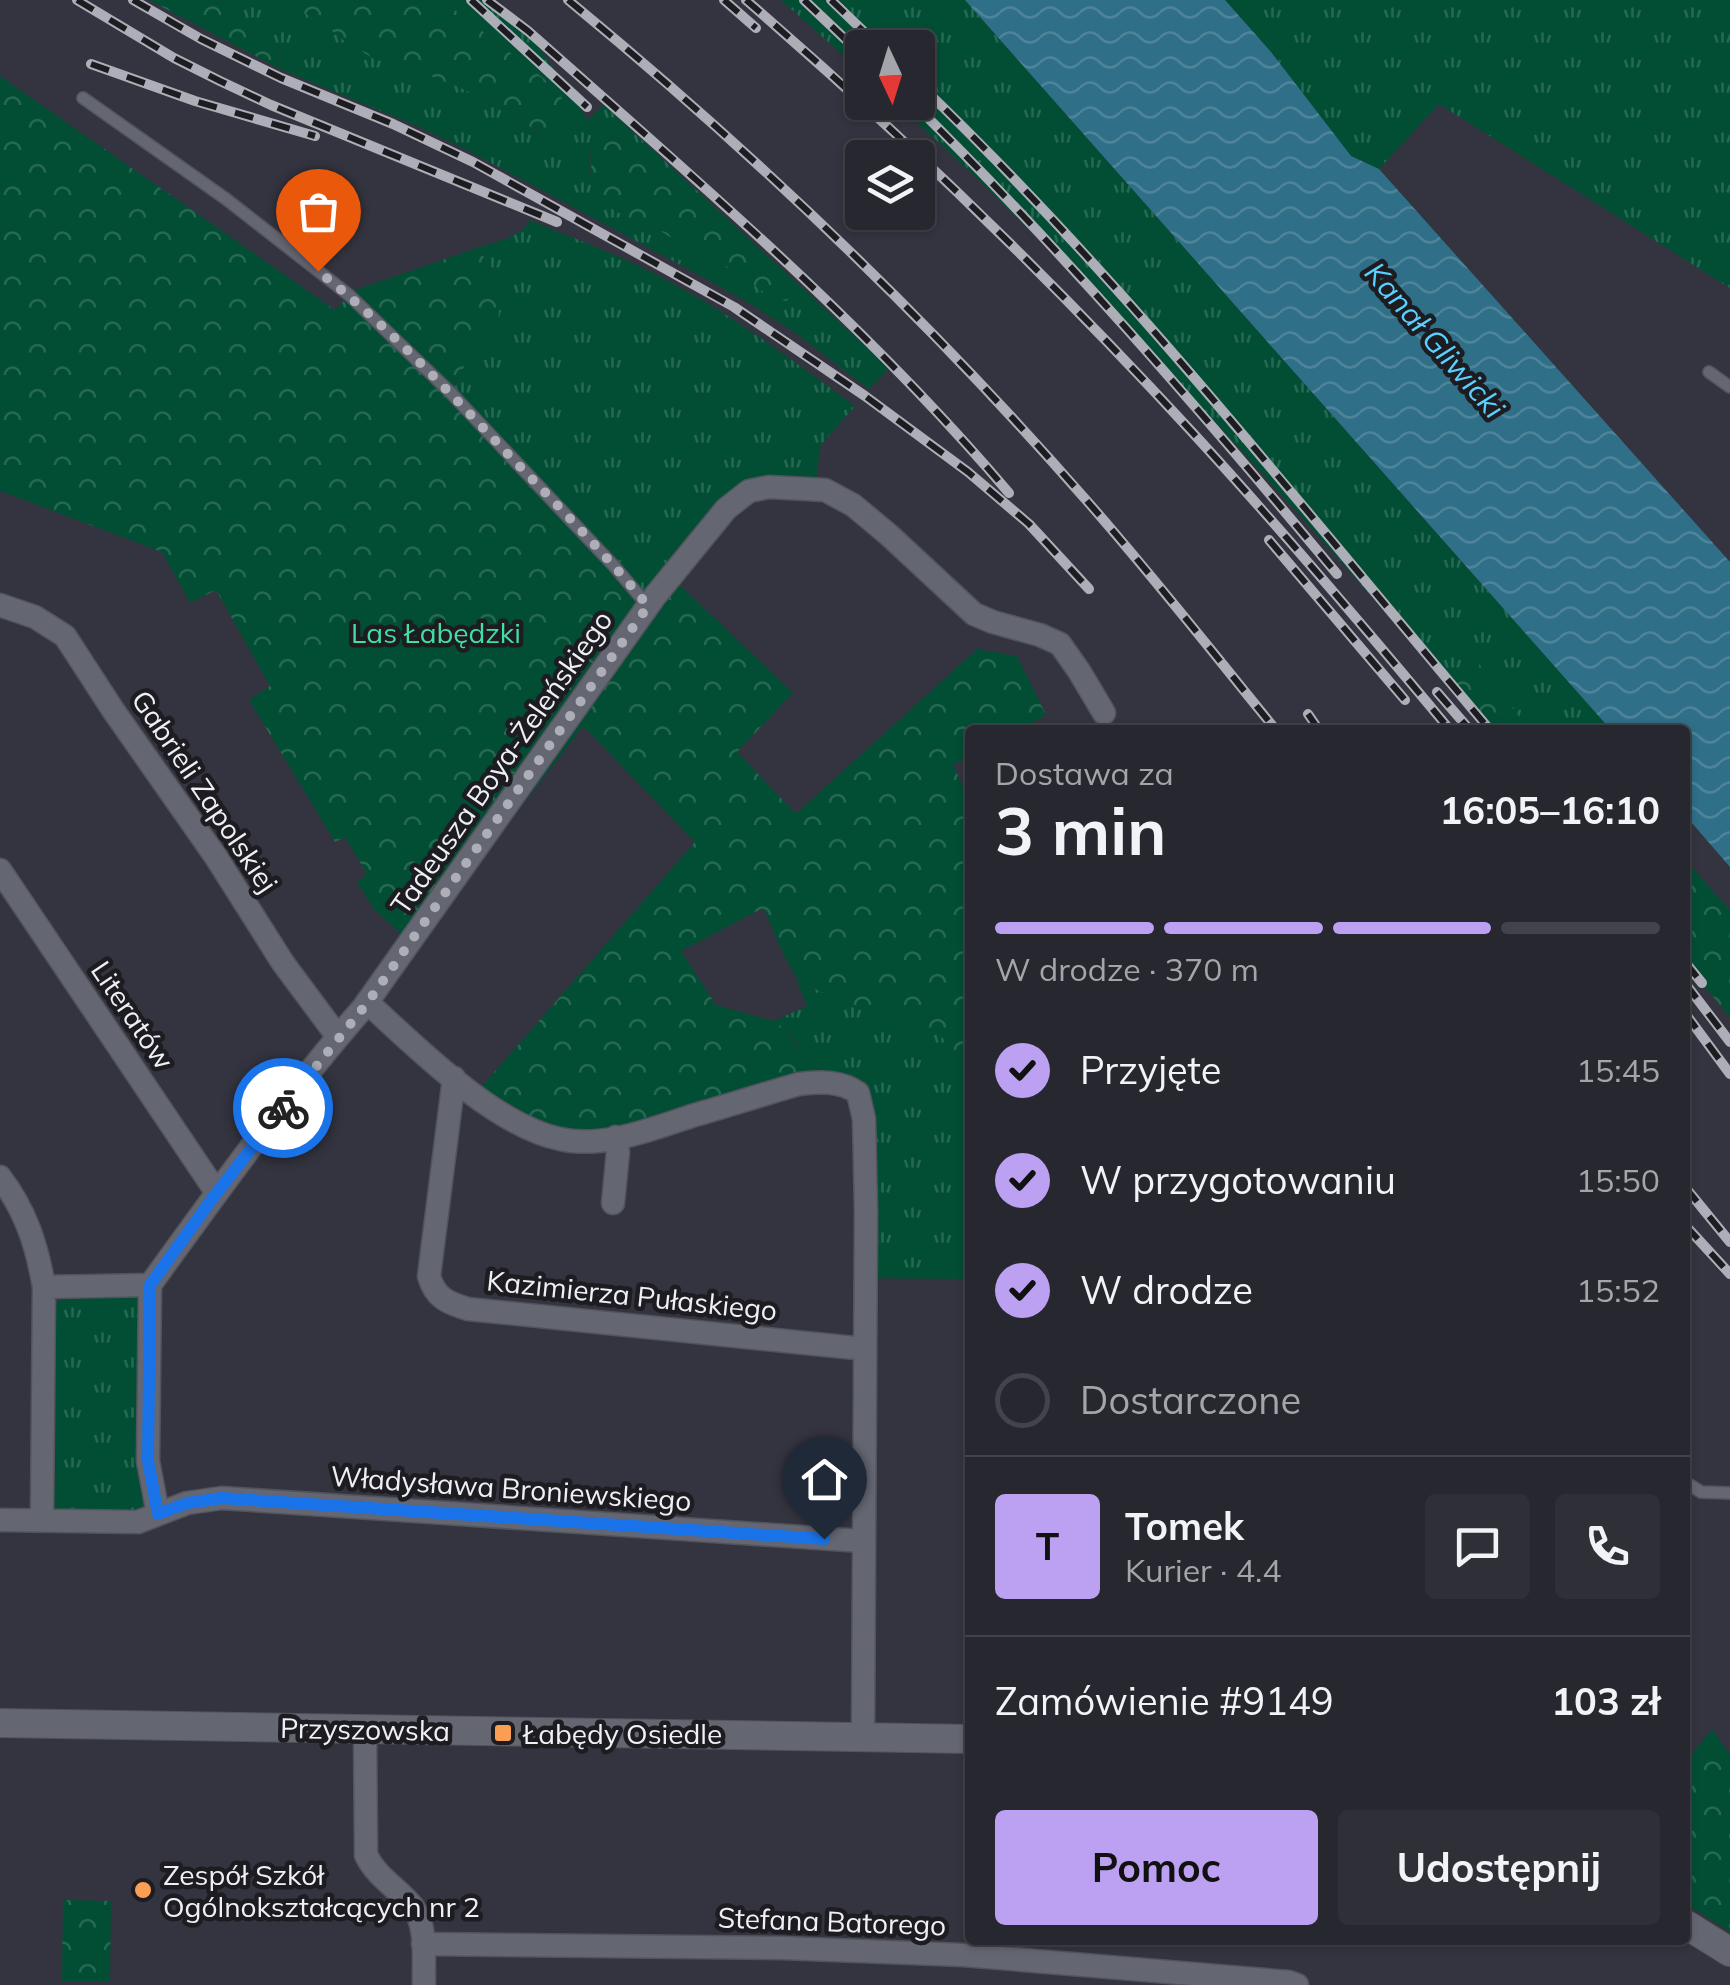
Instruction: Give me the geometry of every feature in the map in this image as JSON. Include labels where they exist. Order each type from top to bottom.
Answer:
[{"type":"street","name":"Tadeusza Boya-Żeleńskiego","points":[[150,1285],[217,1193],[368,1002],[648,606],[726,509],[749,491],[826,490],[852,505],[974,614],[1060,644],[1104,714]]},
{"type":"street","name":"Gabrieli Zapolskiej","points":[[0,606],[34,618],[65,636],[216,857],[283,963],[338,1037]]},
{"type":"street","name":"Literatów","points":[[0,870],[217,1193]]},
{"type":"street","points":[[368,1002],[454,1078],[512,1120],[536,1133],[564,1140],[597,1142],[798,1084],[836,1083],[858,1093],[864,1119],[863,1737]]},
{"type":"street","name":"Kazimierza Pułaskiego","points":[[454,1078],[430,1276],[438,1296],[450,1304],[468,1309],[865,1348]]},
{"type":"street","points":[[613,1203],[618,1160],[616,1137]]},
{"type":"street","points":[[0,1178],[27,1220],[38,1251],[44,1287],[42,1520]]},
{"type":"street","points":[[44,1287],[150,1285],[148,1461],[158,1514]]},
{"type":"street","name":"Władysława Broniewskiego","points":[[0,1520],[138,1522],[187,1503],[222,1498],[862,1541]]},
{"type":"street","name":"Przyszowska","points":[[0,1723],[965,1739]]},
{"type":"street","points":[[364,1728],[366,1855],[372,1868],[414,1908],[423,1944],[424,1985]]},
{"type":"street","points":[[1690,1927],[1730,1952]]},
{"type":"street","name":"Stefana Batorego","points":[[423,1944],[782,1948],[963,1955],[1298,1985]]},
{"type":"lane","points":[[83,98],[226,199],[349,296],[451,393],[648,606]]},
{"type":"lane","points":[[1709,372],[1730,387]]},
{"type":"lane","points":[[1690,1485],[1702,1492],[1730,1493]]},
{"type":"green space","points":[[149,0],[222,0],[247,32],[281,57],[280,69]]},
{"type":"green space","points":[[222,0],[271,0],[298,9],[342,39],[461,88],[544,136],[556,88],[442,0],[487,0],[528,31],[588,120],[604,105],[889,368],[869,389],[794,332],[701,276],[467,150],[280,69],[281,57],[244,29]],"holes":[[[605,130],[710,216],[794,293],[698,255],[659,230],[630,219],[590,180],[594,132]]]},
{"type":"green space","points":[[271,0],[442,0],[556,88],[569,111],[569,129],[559,137],[545,136],[461,88],[374,59],[321,22]]},
{"type":"green space","points":[[781,0],[965,0],[1607,725],[1525,725],[1471,654],[1448,685],[1181,385],[914,120],[935,120],[935,30],[845,30],[845,57]]},
{"type":"green space","points":[[1225,0],[1730,0],[1730,288],[1439,104],[1379,169],[1351,156],[1271,52]]},
{"type":"green space","name":"Las Łabędzki","points":[[0,76],[335,310],[355,290],[477,248],[495,272],[500,296],[498,325],[489,338],[473,349],[451,393],[643,596],[665,571],[793,693],[737,752],[796,814],[977,649],[1017,656],[1046,715],[1027,725],[965,725],[965,759],[953,765],[965,791],[965,1065],[937,1034],[920,1023],[846,1002],[800,980],[763,908],[681,951],[716,1005],[774,1021],[784,1029],[807,1060],[810,1087],[587,1148],[458,1095],[484,1084],[695,842],[583,726],[440,913],[404,937],[374,909],[357,882],[367,874],[345,837],[335,842],[249,700],[270,686],[216,590],[190,603],[162,552],[0,491]]},
{"type":"green space","points":[[605,130],[710,216],[794,294],[786,301],[773,299],[731,268],[698,255],[659,230],[601,203],[590,180],[589,145],[594,132]]},
{"type":"green space","points":[[530,220],[629,261],[699,298],[855,406],[820,446],[815,491],[758,489],[644,597],[451,393],[470,353],[489,338],[495,272],[477,248],[514,235]]},
{"type":"green space","points":[[1471,653],[1525,725],[1482,725],[1448,685]]},
{"type":"green space","points":[[1690,866],[1730,910],[1730,1017],[1690,969]]},
{"type":"green space","points":[[795,977],[848,1002],[910,1018],[932,1029],[949,1042],[965,1064],[965,1279],[853,1278],[857,1188],[848,1099],[839,1093],[810,1088],[800,1050],[774,1021],[807,1006]]},
{"type":"green space","points":[[129,1292],[140,1298],[150,1498],[136,1514],[56,1512],[55,1305],[63,1297]]},
{"type":"green space","points":[[1712,1729],[1730,1755],[1730,1932],[1690,1906],[1690,1757]]},
{"type":"green space","points":[[63,1900],[111,1901],[110,1981],[62,1981]]},
{"type":"water","name":"Kanał Gliwicki","points":[[965,0],[1225,0],[1271,52],[1351,156],[1379,169],[1730,562],[1730,867],[1690,821],[1690,725],[1607,725]]},
{"type":"railway","points":[[77,0],[174,58],[271,105],[557,222]]},
{"type":"railway","points":[[133,0],[281,78],[473,162],[734,307],[968,472],[1029,524],[1089,589]]},
{"type":"railway","points":[[471,0],[587,107]]},
{"type":"railway","points":[[487,0],[528,31],[777,253],[896,370],[1009,493]]},
{"type":"railway","points":[[568,0],[705,117],[902,303],[1111,529],[1272,725]]},
{"type":"railway","points":[[724,0],[756,28]]},
{"type":"railway","points":[[746,0],[919,156],[1085,319],[1258,505],[1446,725]]},
{"type":"railway","points":[[804,0],[845,39]]},
{"type":"railway","points":[[831,0],[862,30]]},
{"type":"railway","points":[[91,64],[195,101],[315,136]]},
{"type":"railway","points":[[935,100],[1141,317],[1486,725]]},
{"type":"railway","points":[[930,120],[1130,333],[1337,574]]},
{"type":"railway","points":[[1269,540],[1405,700]]},
{"type":"railway","points":[[1437,692],[1466,725]]},
{"type":"railway","points":[[1308,714],[1316,725]]},
{"type":"railway","points":[[1690,968],[1702,983]]},
{"type":"railway","points":[[1690,990],[1730,1042]]},
{"type":"railway","points":[[1690,1020],[1730,1074]]},
{"type":"railway","points":[[1690,1193],[1730,1242]]},
{"type":"railway","points":[[1690,1230],[1730,1274]]},
{"type":"way so far","points":[[283,1108],[368,1002],[648,606],[451,393],[318,271]]},
{"type":"place","name":"Łabędy Osiedle","points":[[503,1733]]},
{"type":"place","name":"Zespół Szkół Ogólnokształcących nr 2","points":[[143,1890]]},
{"type":"route","points":[[283,1108],[150,1285],[148,1461],[158,1514],[187,1503],[222,1498],[824,1539]]}]
